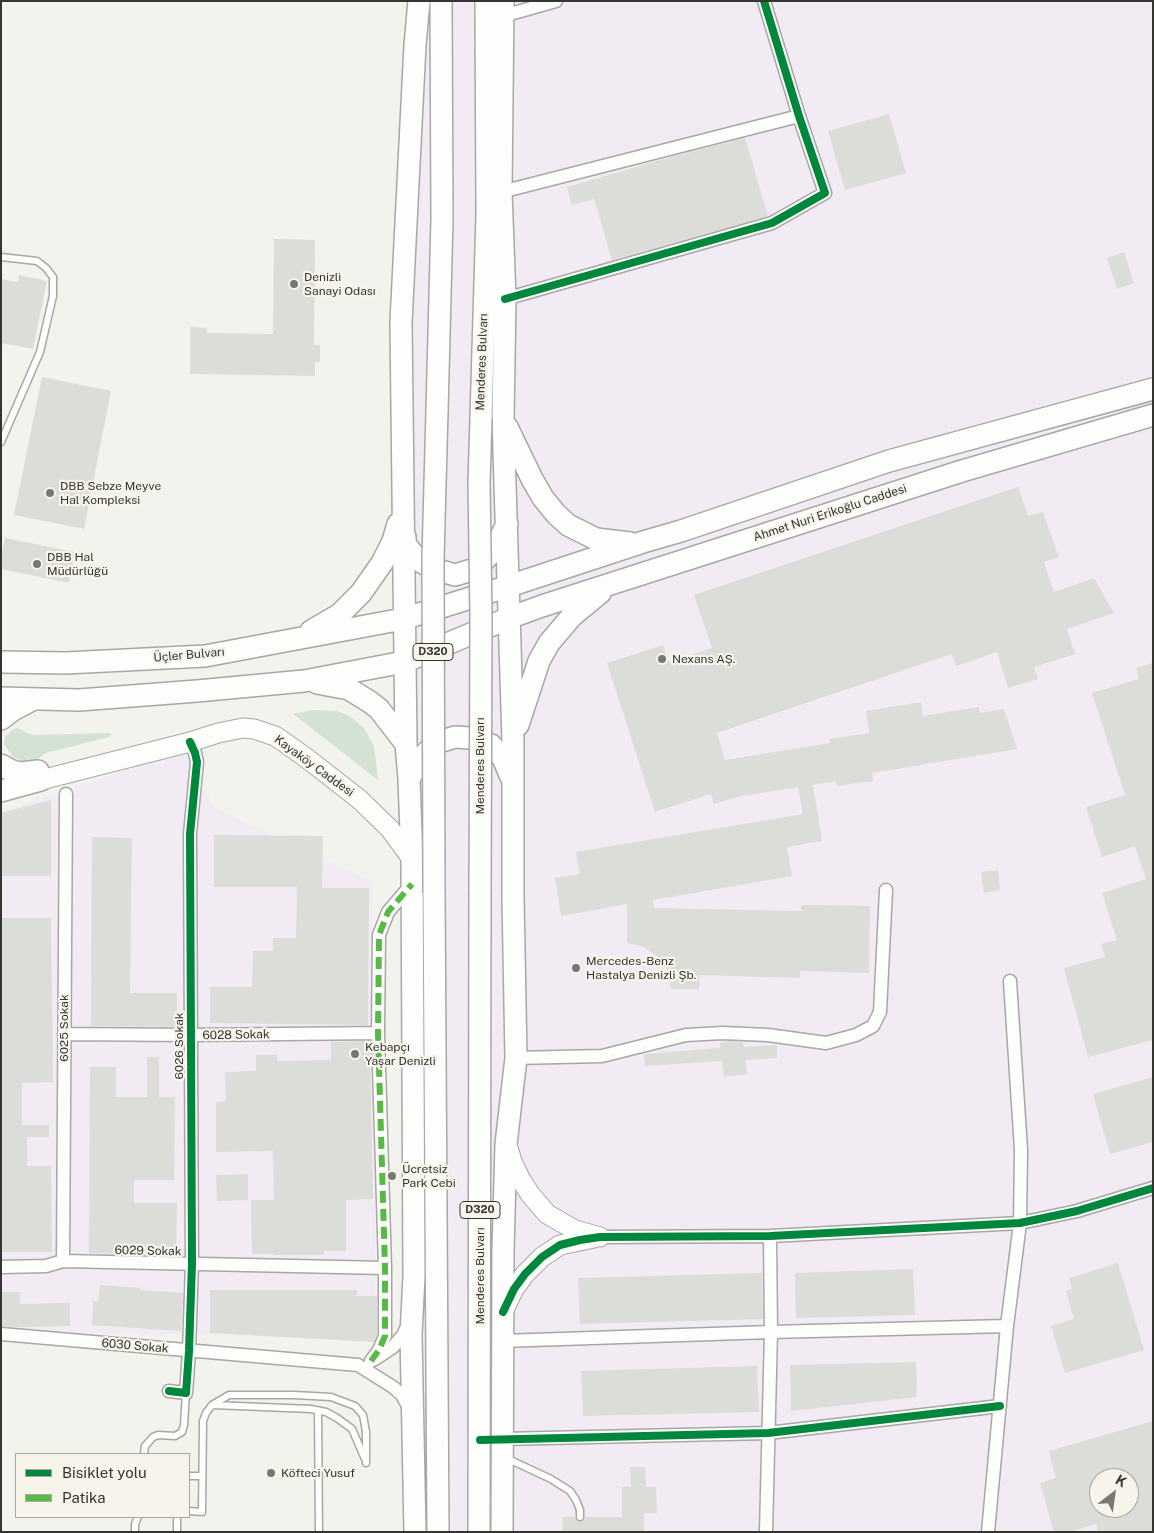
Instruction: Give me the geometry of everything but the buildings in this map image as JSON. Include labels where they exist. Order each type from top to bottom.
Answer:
[{"type":"main road","points":[[415,1532],[411,1335],[414,1276],[412,859],[404,662],[401,322],[415,45],[419,1]]},
{"type":"main road","name":"D320","points":[[438,1532],[433,567],[442,219],[441,1]]},
{"type":"main road","name":"Menderes Bulvarı","points":[[478,1532],[480,1440],[481,617],[479,482],[487,215],[486,1]]},
{"type":"main road","points":[[502,1532],[502,1341],[506,1144],[516,1058],[513,742],[503,419],[505,299],[501,192],[503,9]]},
{"type":"main road","points":[[509,586],[681,531],[888,461],[1153,388]]},
{"type":"main road","name":"Ahmet Nuri Erikoğlu Caddesi","points":[[404,662],[509,618],[962,471],[1153,415]]},
{"type":"main road","points":[[503,419],[543,498],[568,525],[596,539],[625,543],[643,542]]},
{"type":"main road","points":[[402,512],[405,544],[417,559],[431,568],[455,575],[475,569],[495,549],[507,524]]},
{"type":"main road","points":[[297,639],[340,614],[361,593],[382,563],[393,541],[402,512]]},
{"type":"main road","points":[[513,742],[539,662],[549,643],[572,616],[590,599],[610,585]]},
{"type":"main road","name":"Üçler Bulvarı","points":[[1,662],[66,663],[205,656],[404,619],[509,586]]},
{"type":"main road","points":[[1,698],[79,700],[197,691],[304,681],[404,662]]},
{"type":"main road","points":[[304,681],[335,686],[361,696],[379,709],[406,744]]},
{"type":"main road","points":[[1,719],[32,700]]},
{"type":"main road","points":[[409,779],[418,762],[428,751],[439,742],[455,737],[470,738],[490,745],[503,758],[513,780]]},
{"type":"main road","points":[[1,765],[12,771],[39,775]]},
{"type":"main road","points":[[1,791],[39,775]]},
{"type":"main road","points":[[480,1440],[502,1341]]},
{"type":"street","points":[[503,9],[556,1]]},
{"type":"street","points":[[505,299],[772,223],[825,194],[764,1]]},
{"type":"street","points":[[501,192],[799,116]]},
{"type":"street","name":"Kayaköy Caddesi","points":[[39,775],[143,741],[190,742],[218,732],[243,728],[254,729],[274,736],[310,760],[377,815],[412,859]]},
{"type":"street","name":"6026 Sokak","points":[[186,1392],[190,1351],[192,1263],[190,834],[197,762],[190,742]]},
{"type":"street","name":"6025 Sokak","points":[[63,1261],[66,794]]},
{"type":"street","points":[[371,1361],[379,1350],[385,1336],[385,1268],[378,1034],[379,935],[388,912],[412,884]]},
{"type":"street","points":[[516,1058],[602,1056],[686,1036],[704,1034],[768,1035],[826,1043],[856,1035],[873,1026],[880,1012],[886,890]]},
{"type":"street","points":[[988,1532],[1007,1326],[1020,1223],[1021,1150],[1010,981]]},
{"type":"street","name":"6028 Sokak","points":[[64,1034],[378,1034]]},
{"type":"street","points":[[506,1144],[512,1164],[521,1180],[547,1214],[574,1230],[600,1237]]},
{"type":"street","points":[[503,1312],[514,1289],[542,1256],[560,1245],[580,1240],[600,1237],[770,1236],[1020,1223],[1077,1212],[1153,1188]]},
{"type":"street","points":[[766,1532],[771,1332],[770,1236]]},
{"type":"street","name":"6029 Sokak","points":[[1,1267],[46,1266],[63,1261],[385,1268]]},
{"type":"street","name":"6030 Sokak","points":[[358,1366],[371,1361],[393,1347],[403,1335],[412,1316]]},
{"type":"street","points":[[502,1341],[1007,1326]]},
{"type":"street","name":"6030 Sokak","points":[[1,1334],[358,1366],[393,1387],[406,1401],[414,1417]]},
{"type":"street","points":[[169,1391],[186,1392]]},
{"type":"street","points":[[480,1440],[502,1448],[768,1433],[1000,1406]]},
{"type":"lane","points":[[1,257],[37,261],[53,277],[54,296],[40,352],[1,442]]},
{"type":"lane","points":[[144,1453],[145,1446],[153,1437],[158,1435],[175,1436],[182,1432],[186,1392]]},
{"type":"lane","points":[[190,1512],[202,1512],[203,1422],[206,1412],[212,1406],[228,1395],[331,1397],[355,1406],[363,1415],[366,1432],[366,1463],[352,1429],[326,1412],[318,1410],[212,1406]]},
{"type":"lane","points":[[318,1410],[319,1532]]},
{"type":"lane","points":[[502,1448],[570,1491],[580,1510],[580,1517]]},
{"type":"lane","points":[[190,1476],[202,1476]]},
{"type":"lane","points":[[135,1532],[138,1518]]},
{"type":"lane","points":[[176,1518],[177,1532]]},
{"type":"shaded area","points":[[405,1],[1153,1],[1153,1532],[429,1532]]},
{"type":"shaded area","points":[[183,751],[215,808],[372,882],[376,1336],[1,1333],[1,812]]},
{"type":"green space","points":[[312,710],[337,711],[348,715],[364,728],[374,746],[378,780],[293,714]]},
{"type":"green space","points":[[16,728],[33,735],[110,733],[111,735],[46,753],[28,763],[12,756],[4,744],[5,737]]},
{"type":"marked path","points":[[371,1361],[379,1350],[385,1336],[385,1268],[378,1033],[379,935],[388,912],[412,884]]},
{"type":"cycle path","points":[[505,299],[772,223],[825,193],[764,1]]},
{"type":"cycle path","points":[[169,1391],[186,1393],[192,1263],[190,834],[197,762],[190,742]]},
{"type":"cycle path","points":[[503,1312],[514,1289],[525,1274],[542,1257],[560,1245],[580,1240],[600,1237],[770,1236],[1020,1223],[1077,1211],[1153,1188]]},
{"type":"cycle path","points":[[480,1440],[768,1433],[1000,1406]]},
{"type":"place","name":"Denizli Sanayi Odası","points":[[294,284]]},
{"type":"place","name":"DBB Sebze Meyve Hal Kompleksi","points":[[50,493]]},
{"type":"place","name":"DBB Hal Müdürlüğü","points":[[37,564]]},
{"type":"place","name":"Nexans AŞ.","points":[[662,659]]},
{"type":"place","name":"Mercedes-Benz Hastalya Denizli Şb.","points":[[576,968]]},
{"type":"place","name":"Kebapçı Yaşar Denizli","points":[[355,1054]]},
{"type":"place","name":"Ücretsiz Park Cebi","points":[[392,1176]]},
{"type":"place","name":"Köfteci Yusuf","points":[[271,1473]]}]
